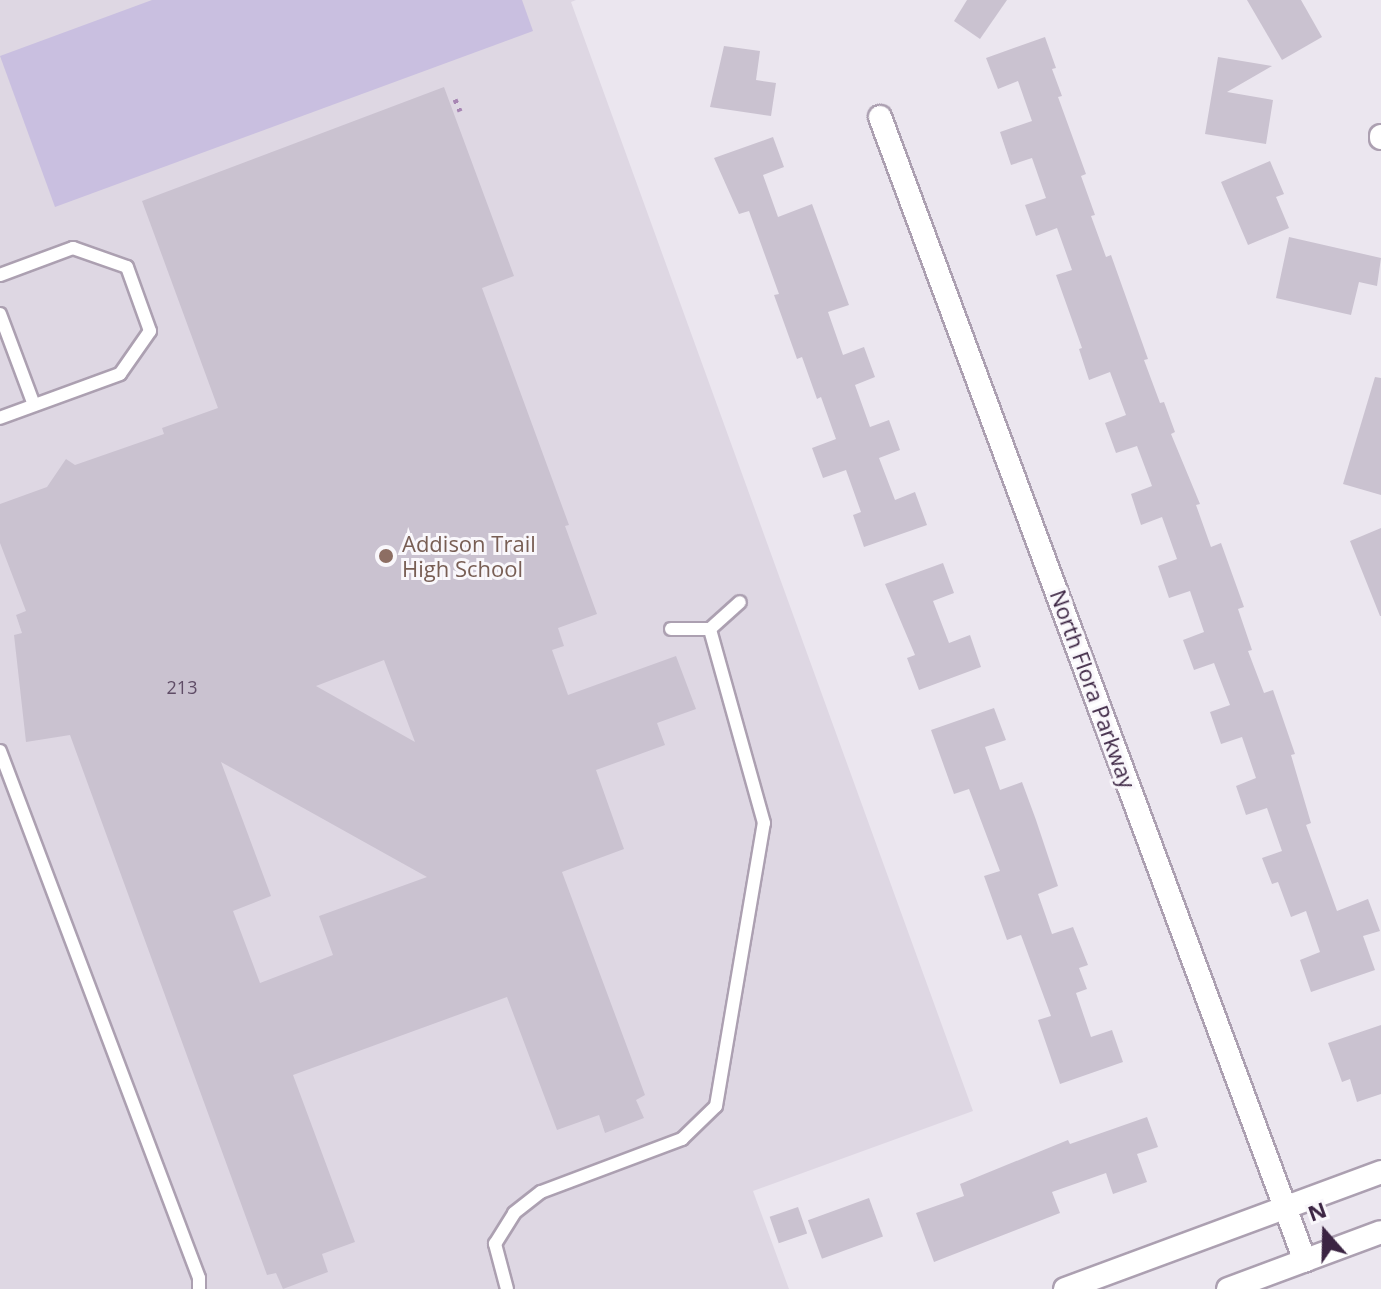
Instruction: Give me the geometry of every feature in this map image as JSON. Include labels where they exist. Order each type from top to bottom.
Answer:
[{"type":"street","name":"North Flora Parkway","points":[[880,117],[1305,1261]]},
{"type":"street","points":[[1065,1289],[1381,1172]]},
{"type":"street","points":[[1228,1289],[1257,1284],[1305,1261],[1381,1232]]},
{"type":"lane","points":[[0,275],[73,248],[127,267],[150,331],[120,374],[0,418]]},
{"type":"lane","points":[[0,314],[34,405]]},
{"type":"lane","points":[[671,629],[710,629],[740,602]]},
{"type":"lane","points":[[507,1289],[495,1244],[514,1213],[541,1192],[682,1139],[716,1106],[764,823],[710,629]]},
{"type":"lane","points":[[0,751],[194,1264],[199,1289]]},
{"type":"path","points":[[455,99],[460,111]]},
{"type":"shaded area","name":"Addison Trail High School","points":[[0,0],[576,0],[571,2],[973,1111],[753,1191],[789,1289],[0,1289]]},
{"type":"shaded area","points":[[152,0],[522,0],[533,31],[55,207],[0,56]]},
{"type":"building","points":[[967,0],[1007,0],[980,39],[954,21]]},
{"type":"building","points":[[1247,0],[1301,0],[1322,37],[1282,60]]},
{"type":"building","points":[[1045,37],[1056,68],[1052,69],[1062,96],[1058,97],[1086,174],[1081,176],[1095,215],[1091,216],[1106,257],[1111,255],[1148,359],[1144,360],[1160,403],[1164,402],[1175,432],[1171,434],[1200,504],[1196,505],[1211,547],[1221,543],[1244,607],[1238,609],[1252,650],[1248,651],[1264,693],[1273,690],[1295,754],[1291,755],[1311,823],[1306,825],[1337,911],[1368,899],[1380,931],[1363,936],[1375,970],[1311,992],[1300,960],[1320,952],[1306,911],[1291,917],[1278,882],[1272,884],[1262,858],[1282,851],[1267,808],[1246,815],[1236,786],[1256,778],[1242,737],[1221,744],[1210,712],[1230,705],[1214,663],[1194,670],[1183,640],[1204,632],[1190,591],[1169,598],[1158,566],[1177,559],[1162,517],[1141,525],[1131,494],[1152,486],[1137,446],[1116,453],[1105,423],[1126,415],[1110,372],[1089,380],[1079,349],[1082,348],[1056,275],[1072,270],[1057,228],[1036,236],[1025,205],[1046,198],[1032,158],[1011,165],[1000,132],[1032,121],[1018,81],[998,89],[986,58]]},
{"type":"building","points":[[724,46],[760,51],[756,80],[776,83],[771,116],[710,107]]},
{"type":"building","points":[[1218,57],[1272,66],[1227,92],[1273,100],[1266,144],[1205,134]]},
{"type":"building","name":"Addison Trail High School","points":[[444,87],[514,276],[482,288],[569,525],[565,526],[597,614],[558,628],[564,646],[552,650],[568,695],[676,656],[696,709],[657,723],[665,745],[596,770],[624,849],[562,872],[645,1095],[636,1100],[644,1118],[605,1133],[599,1115],[557,1130],[507,997],[293,1075],[355,1242],[322,1254],[328,1272],[283,1289],[276,1273],[267,1275],[70,735],[26,742],[14,635],[22,633],[16,615],[26,611],[0,543],[0,504],[47,487],[66,459],[75,465],[164,434],[162,428],[218,408],[142,201]],"holes":[[[384,660],[415,742],[316,686]],[[221,762],[427,877],[319,916],[333,955],[260,983],[233,911],[271,896]]]},
{"type":"building","points":[[773,137],[784,167],[763,175],[778,217],[812,204],[849,305],[828,312],[843,355],[864,347],[875,377],[855,385],[870,427],[889,420],[900,450],[879,458],[895,500],[915,492],[927,525],[864,547],[853,515],[861,512],[846,470],[823,478],[812,448],[836,439],[821,397],[817,399],[802,357],[797,359],[774,295],[779,294],[749,211],[739,214],[714,158]]},
{"type":"building","points":[[1270,161],[1284,194],[1276,197],[1289,228],[1248,245],[1221,182]]},
{"type":"building","points":[[1289,237],[1381,258],[1377,286],[1359,282],[1351,315],[1276,298]]},
{"type":"building","points":[[1375,377],[1381,378],[1381,495],[1343,484]]},
{"type":"building","points":[[1381,528],[1381,616],[1380,616],[1350,541]]},
{"type":"building","points":[[943,563],[954,593],[933,601],[949,643],[970,635],[981,667],[919,690],[907,658],[915,655],[885,584]]},
{"type":"building","points":[[994,708],[1006,740],[985,747],[1000,790],[1022,782],[1036,820],[1058,886],[1038,894],[1052,934],[1073,927],[1088,965],[1079,968],[1087,989],[1076,993],[1091,1037],[1112,1030],[1123,1062],[1060,1084],[1038,1020],[1051,1016],[1021,935],[1007,940],[984,876],[1000,871],[969,789],[954,794],[931,730]]},
{"type":"building","points":[[1381,1025],[1381,1094],[1357,1102],[1350,1079],[1342,1082],[1328,1043]]},
{"type":"building","points":[[1147,1117],[1158,1147],[1137,1154],[1147,1182],[1113,1194],[1106,1173],[1052,1192],[1060,1213],[934,1262],[916,1213],[964,1196],[960,1184],[1068,1140],[1070,1144]]},
{"type":"building","points":[[869,1198],[883,1237],[822,1259],[808,1220]]},
{"type":"building","points":[[798,1207],[807,1233],[779,1243],[770,1217]]},
{"type":"place","name":"Addison Trail High School","points":[[386,556]]}]
